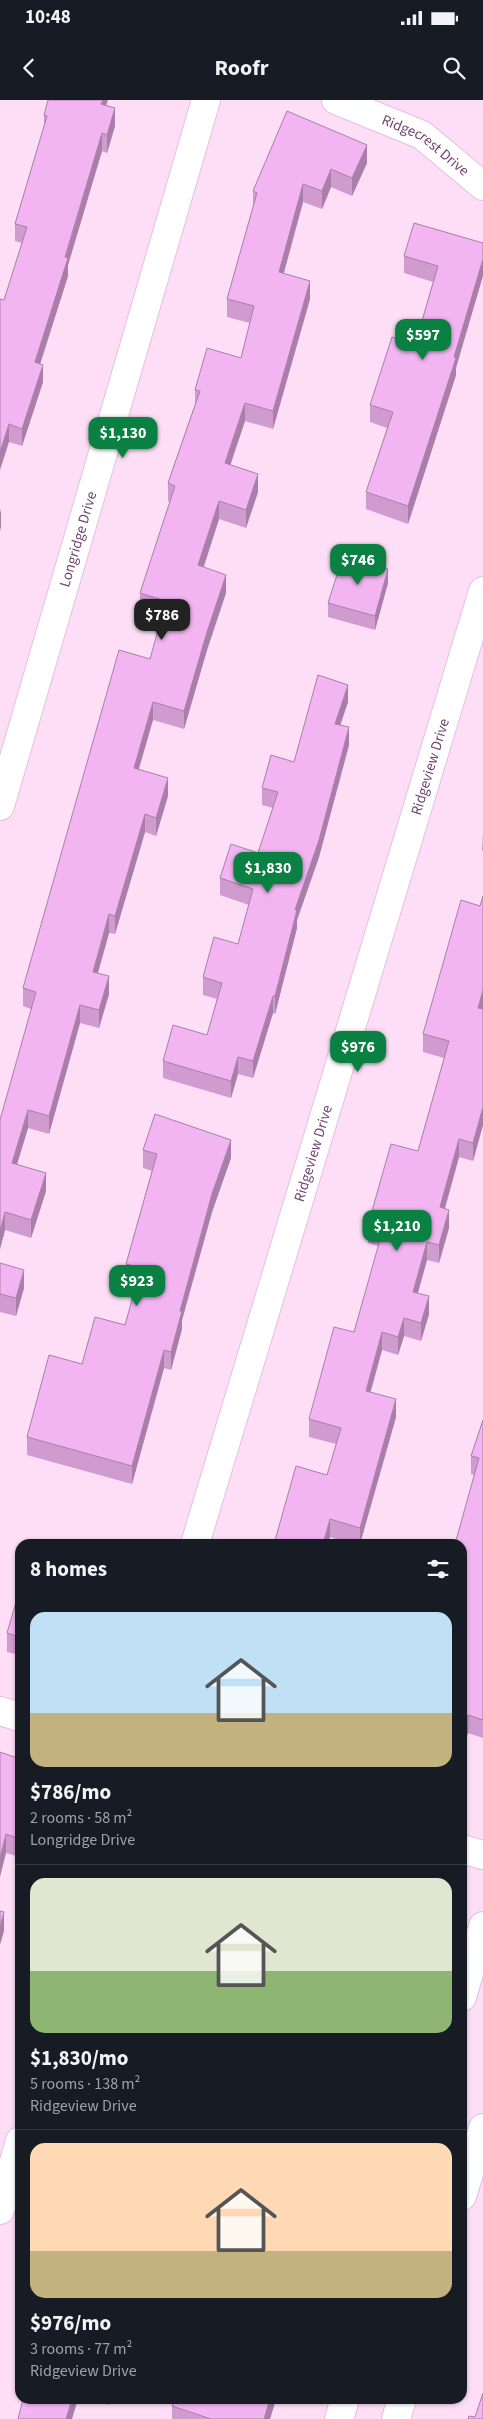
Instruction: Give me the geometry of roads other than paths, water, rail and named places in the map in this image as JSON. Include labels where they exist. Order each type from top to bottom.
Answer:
[{"type":"street","name":"Longridge Drive","points":[[0,806],[206,100]]},
{"type":"street","name":"Ridgecrest Drive","points":[[336,100],[422,135],[483,186]]},
{"type":"street","name":"Ridgeview Drive","points":[[197,1539],[483,591]]},
{"type":"street","points":[[0,1711],[15,1716]]},
{"type":"street","points":[[467,1850],[483,1855]]},
{"type":"street","points":[[467,1980],[483,1926]]},
{"type":"street","points":[[467,2180],[483,2128]]},
{"type":"street","points":[[0,2210],[15,2158]]},
{"type":"street","points":[[339,2419],[344,2404]]},
{"type":"street","points":[[396,2419],[400,2404]]}]
